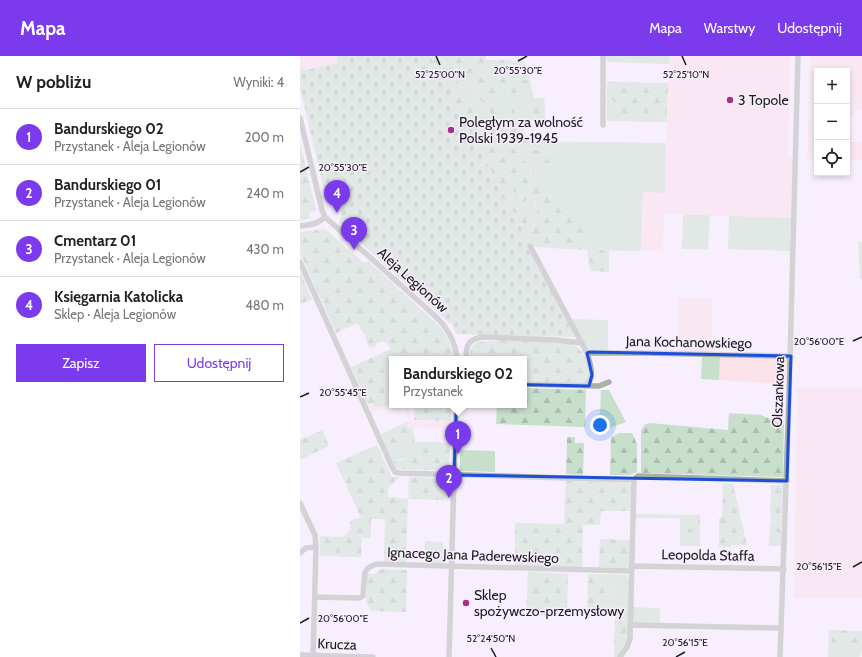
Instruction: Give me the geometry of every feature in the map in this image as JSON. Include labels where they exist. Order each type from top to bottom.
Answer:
[{"type":"street","points":[[603,56],[603,125]]},
{"type":"street","name":"Olszankowa","points":[[780,657],[791,356],[798,56]]},
{"type":"street","points":[[300,118],[325,217],[313,224],[300,226]]},
{"type":"street","name":"Aleja Legionów","points":[[325,217],[443,324],[456,347],[457,356]]},
{"type":"street","points":[[530,246],[587,353],[592,375],[590,382],[585,386]]},
{"type":"street","points":[[300,262],[394,471],[399,473],[634,480],[638,476],[787,481]]},
{"type":"street","points":[[466,356],[468,344],[472,340],[483,337],[556,340],[582,343]]},
{"type":"street","name":"Jana Kochanowskiego","points":[[587,353],[791,356]]},
{"type":"street","points":[[527,384],[599,386],[609,382]]},
{"type":"street","points":[[449,657],[456,408]]},
{"type":"street","points":[[620,657],[630,641],[634,480]]},
{"type":"street","points":[[300,503],[314,535],[316,547],[313,656]]},
{"type":"street","points":[[300,553],[306,548],[316,547]]},
{"type":"street","name":"Ignacego Jana Paderewskiego","points":[[314,597],[362,597],[366,570],[377,564],[631,569]]},
{"type":"street","name":"Leopolda Staffa","points":[[631,569],[784,569]]},
{"type":"street","points":[[630,625],[780,628]]},
{"type":"street","name":"Krucza","points":[[300,655],[373,657]]},
{"type":"highlighted area","points":[[590,352],[791,356],[787,481],[454,475],[457,383],[589,386],[592,375],[587,353]]},
{"type":"shaded area","points":[[300,56],[337,56],[338,63],[300,71]]},
{"type":"shaded area","points":[[669,56],[790,56],[788,157],[792,158],[791,218],[664,214],[663,251],[641,251],[643,192],[665,193]]},
{"type":"shaded area","points":[[810,56],[862,56],[862,110],[853,110],[853,116],[850,116],[850,68],[814,68],[814,159],[807,159]]},
{"type":"shaded area","points":[[850,134],[851,142],[862,142],[862,160],[850,160]]},
{"type":"shaded area","points":[[678,298],[712,299],[712,352],[691,351],[688,353],[677,353]]},
{"type":"shaded area","points":[[720,356],[787,357],[785,384],[719,380]]},
{"type":"shaded area","points":[[797,388],[862,388],[862,598],[794,598]]},
{"type":"shaded area","points":[[373,403],[375,407],[389,406],[389,408],[409,408],[411,421],[451,421],[451,429],[408,428],[407,422],[409,421],[405,409],[376,410],[371,413],[367,404]]},
{"type":"green space","points":[[337,56],[430,56],[530,244],[527,245],[576,336],[457,334],[452,325],[342,226],[339,218],[342,216],[336,199],[327,202],[300,88],[300,71],[338,63]]},
{"type":"green space","points":[[430,56],[451,56],[453,64],[500,125],[502,125],[505,115],[494,101],[497,95],[498,86],[490,74],[484,60],[489,60],[493,71],[513,98],[529,98],[528,106],[535,120],[522,120],[527,141],[666,143],[665,193],[643,192],[641,251],[587,250],[586,237],[546,185],[534,201],[537,212],[536,220],[532,229],[533,247],[528,240],[529,228],[508,191],[508,188],[512,188],[517,194],[528,198],[531,173],[530,168],[439,59],[433,57],[431,58]],"holes":[[[510,100],[521,126],[525,141],[529,148],[537,149],[548,176],[514,138],[510,131],[506,111]]]},
{"type":"green space","points":[[451,56],[485,56],[487,60],[484,61],[498,86],[497,95],[494,101],[506,115],[504,124],[500,125],[453,64]]},
{"type":"green space","points":[[606,56],[669,56],[669,64],[607,62]]},
{"type":"green space","points":[[433,57],[439,59],[530,168],[527,200],[523,202],[512,188],[508,188],[508,191],[520,208],[527,222],[529,228],[528,240],[431,58]]},
{"type":"green space","points":[[489,60],[504,60],[505,73],[509,79],[530,80],[534,98],[544,98],[546,120],[535,120],[528,106],[528,98],[513,98],[493,71]]},
{"type":"green space","points":[[504,60],[523,61],[530,80],[509,79],[505,73]]},
{"type":"green space","points":[[607,82],[668,83],[667,117],[637,117],[621,113],[612,99],[607,98]]},
{"type":"green space","points":[[607,98],[612,99],[621,113],[637,117],[667,117],[667,122],[607,121]]},
{"type":"green space","points":[[510,100],[525,141],[528,143],[529,148],[540,151],[546,157],[549,161],[553,176],[548,176],[514,138],[510,131],[506,104]]},
{"type":"green space","points":[[300,143],[316,210],[309,213],[310,218],[300,220]]},
{"type":"green space","points":[[541,183],[546,185],[581,226],[586,237],[587,250],[533,247],[532,233],[537,209],[533,192],[535,185]]},
{"type":"green space","points":[[683,215],[710,215],[708,249],[682,249]]},
{"type":"green space","points":[[729,216],[791,218],[790,251],[728,249]]},
{"type":"green space","points":[[325,229],[364,263],[368,261],[438,325],[446,336],[453,356],[389,356],[389,406],[374,407],[373,403],[367,404],[351,367],[391,349],[386,342],[378,342],[371,348],[368,346],[365,335],[358,323],[336,333],[300,253],[300,232]]},
{"type":"green space","points":[[858,242],[862,242],[862,279],[860,279]]},
{"type":"green space","points":[[587,250],[609,250],[609,272],[590,271]]},
{"type":"green space","points":[[300,271],[312,299],[300,304]]},
{"type":"green space","points":[[571,319],[608,320],[608,351],[588,351]]},
{"type":"green space","points":[[504,340],[573,344],[587,359],[589,370],[586,383],[527,381],[527,356],[470,356],[471,349],[478,342]]},
{"type":"green space","points":[[702,356],[720,356],[719,380],[701,379]]},
{"type":"green space","points":[[527,388],[586,390],[585,427],[496,424],[497,408],[527,408]]},
{"type":"green space","points":[[601,390],[609,390],[626,422],[610,428],[597,428],[598,414],[600,414]]},
{"type":"green space","points":[[414,408],[452,408],[451,421],[414,420]]},
{"type":"green space","points":[[729,413],[761,415],[784,424],[783,477],[641,473],[641,431],[644,425],[650,423],[728,430]]},
{"type":"green space","points":[[407,422],[414,442],[389,453],[381,434]]},
{"type":"green space","points":[[412,427],[415,442],[420,442],[419,453],[393,461],[389,453],[413,442],[411,432],[408,428]]},
{"type":"green space","points":[[322,430],[329,446],[300,460],[300,440]]},
{"type":"green space","points":[[619,433],[632,433],[637,444],[637,472],[630,475],[610,475],[611,437]]},
{"type":"green space","points":[[567,437],[575,437],[575,443],[584,443],[583,475],[566,474]]},
{"type":"green space","points":[[420,442],[450,443],[449,471],[396,469],[393,461],[402,460],[418,454]]},
{"type":"green space","points":[[377,445],[392,477],[399,477],[388,488],[388,497],[408,499],[406,562],[384,562],[385,519],[371,519],[371,536],[369,538],[362,538],[361,557],[320,556],[320,536],[343,537],[350,530],[350,522],[361,518],[336,463]]},
{"type":"green space","points":[[460,450],[495,451],[495,472],[460,471]]},
{"type":"green space","points":[[409,477],[445,478],[445,500],[408,499]]},
{"type":"green space","points":[[566,481],[629,483],[632,486],[631,511],[601,511],[600,525],[583,525],[582,567],[515,565],[515,523],[564,524]]},
{"type":"green space","points":[[723,483],[733,484],[747,545],[719,547],[719,518],[722,518]]},
{"type":"green space","points":[[771,485],[783,485],[781,534],[774,529],[772,525],[770,508]]},
{"type":"green space","points":[[635,514],[700,515],[700,541],[695,539],[691,532],[688,533],[684,530],[680,518],[635,519]]},
{"type":"green space","points":[[680,521],[682,522],[683,527],[691,532],[695,539],[700,541],[700,546],[680,546]]},
{"type":"green space","points":[[770,521],[774,529],[781,534],[781,546],[769,546]]},
{"type":"green space","points":[[600,539],[630,540],[630,565],[626,568],[599,567]]},
{"type":"green space","points":[[425,541],[443,542],[443,563],[424,563]]},
{"type":"green space","points":[[381,569],[407,570],[406,612],[371,611],[366,602],[367,574],[374,574]]},
{"type":"green space","points":[[528,572],[568,574],[567,616],[526,615]]},
{"type":"green space","points":[[588,574],[609,574],[608,617],[587,616]]},
{"type":"green space","points":[[609,574],[626,575],[629,579],[628,617],[608,617]]},
{"type":"green space","points":[[633,607],[660,608],[660,624],[633,624]]},
{"type":"green space","points":[[615,617],[628,617],[628,642],[618,657],[614,657]]},
{"type":"green space","points":[[829,630],[833,630],[831,636],[848,646],[862,642],[862,650],[859,657],[828,657]]},
{"type":"green space","points":[[833,630],[862,631],[862,642],[842,647],[834,646],[831,638]]},
{"type":"place","name":"3 Topole","points":[[730,100]]},
{"type":"place","name":"Poległym za wolność Polski 1939-1945","points":[[451,130]]},
{"type":"place","name":"Księgarnia Katolicka","points":[[337,213]]},
{"type":"place","name":"Cmentarz 01","points":[[354,250]]},
{"type":"place","name":"Bandurskiego 02","points":[[458,454]]},
{"type":"place","name":"Bandurskiego 01","points":[[449,498]]},
{"type":"place","name":"Sklep spożywczo-przemysłowy","points":[[466,603]]}]
